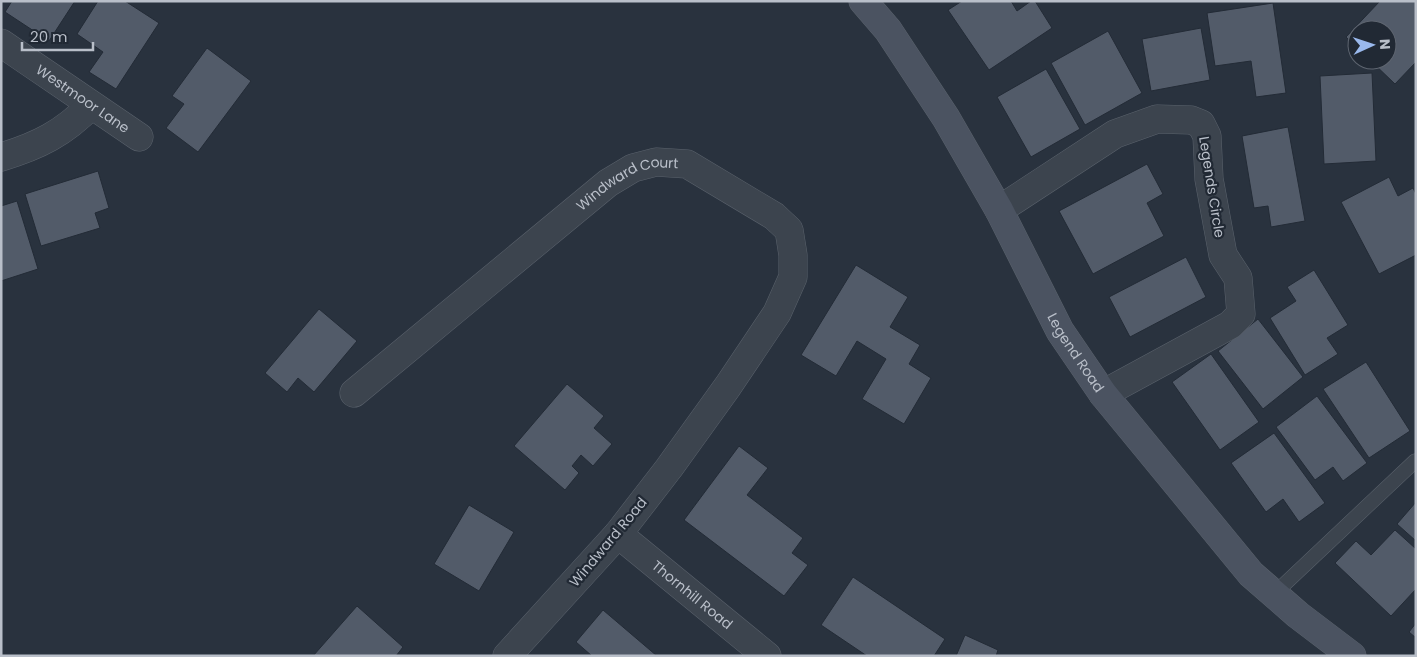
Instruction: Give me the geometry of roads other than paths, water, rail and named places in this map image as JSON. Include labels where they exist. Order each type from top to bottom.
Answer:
[{"type":"street","name":"Legend Road","points":[[863,1],[888,30],[946,118],[999,210],[1060,330],[1103,394],[1252,574],[1274,594],[1352,656]]},
{"type":"street","name":"Westmoor Lane","points":[[1,43],[139,137]]},
{"type":"street","points":[[1,157],[36,146],[80,117],[91,105]]},
{"type":"street","name":"Legends Circle","points":[[999,210],[1115,134],[1157,119],[1191,120],[1201,124],[1207,136],[1209,179],[1223,255],[1238,278],[1241,314],[1230,325],[1103,394]]},
{"type":"street","name":"Windward Court","points":[[354,394],[608,183],[633,168],[656,162],[687,164],[774,216],[789,230],[794,256],[793,277],[776,313],[701,422]]},
{"type":"street","name":"Windward Road","points":[[507,656],[618,534],[701,422]]},
{"type":"street","name":"Thornhill Road","points":[[618,534],[767,656]]},
{"type":"lane","points":[[1274,594],[1415,461]]}]
